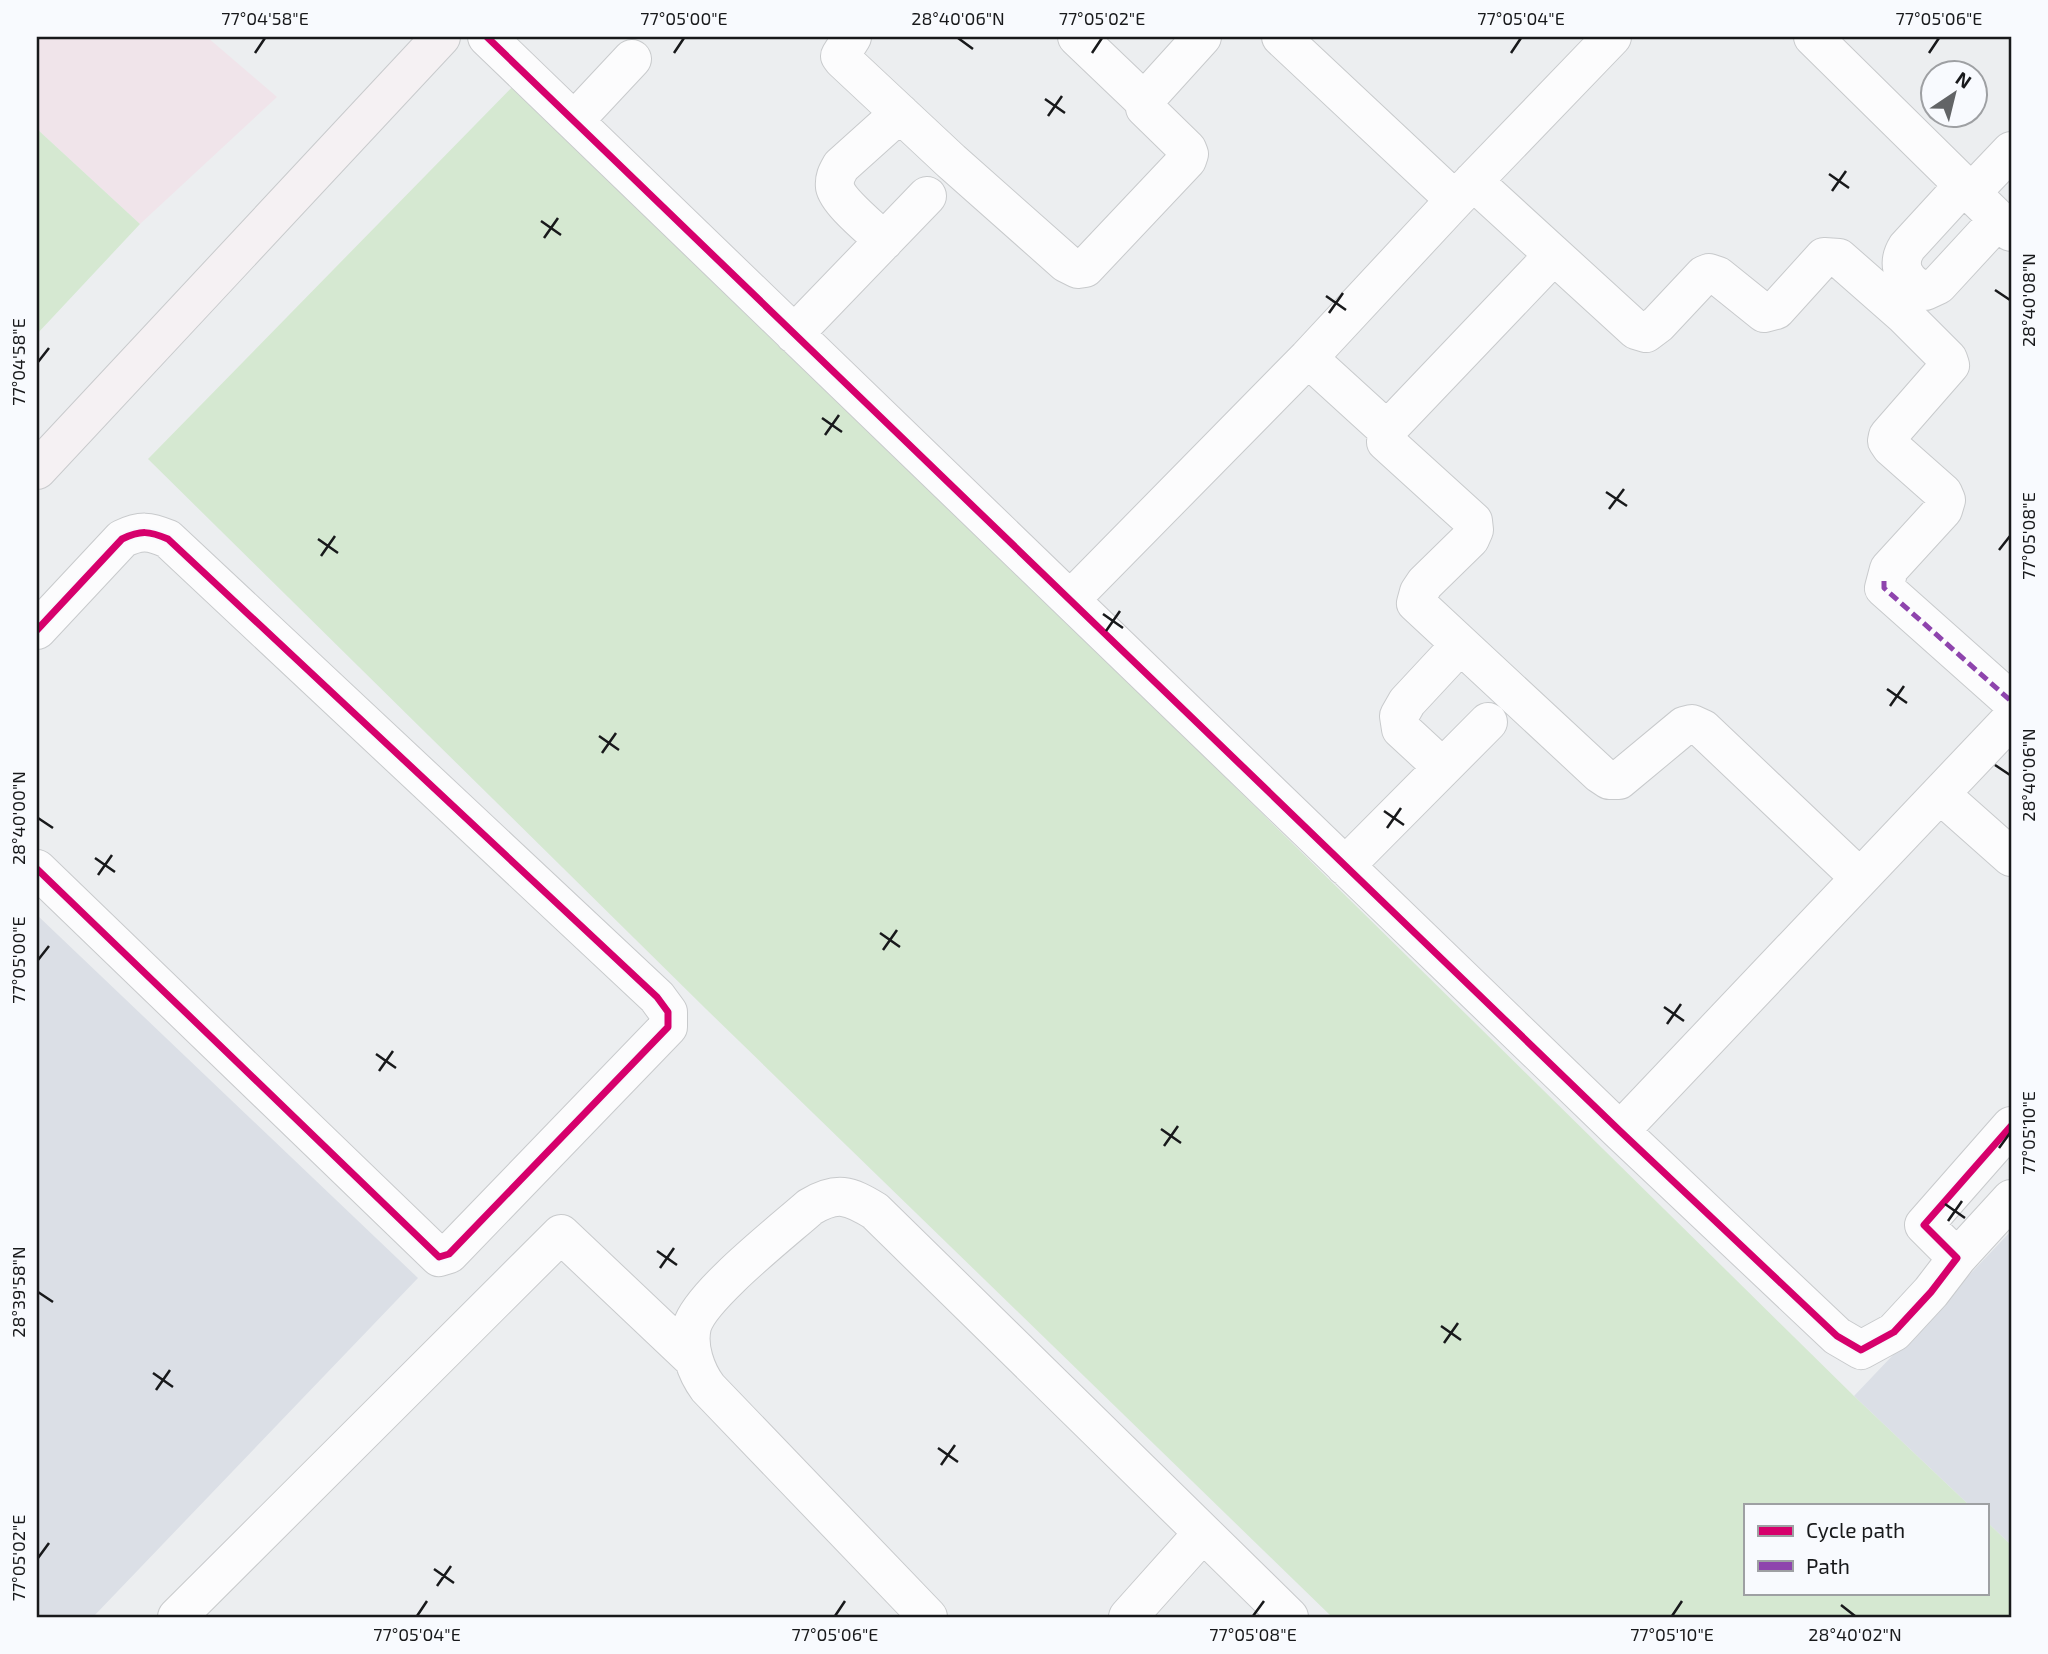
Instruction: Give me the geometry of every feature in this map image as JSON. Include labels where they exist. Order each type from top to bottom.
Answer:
[{"type":"street","points":[[37,470],[441,37]]},
{"type":"street","points":[[486,37],[1345,866],[1837,1336],[1861,1350],[1894,1332],[2011,1199]]},
{"type":"street","points":[[852,37],[840,56],[1047,246],[1066,263],[1078,269],[1085,268],[1187,160],[1189,154],[1145,108],[1144,101],[1077,37]]},
{"type":"street","points":[[1144,101],[1202,37]]},
{"type":"street","points":[[1281,37],[1464,191],[1553,256],[1636,330],[1646,333],[1658,324],[1704,275],[1709,273],[1718,276],[1764,313],[1776,310],[1824,257],[1831,255],[1900,292],[1950,365],[1888,436],[1887,441],[1936,487],[1946,500],[1943,510],[1889,569],[1884,588],[2011,701]]},
{"type":"street","points":[[1070,600],[1307,358],[1612,37]]},
{"type":"street","points":[[1813,37],[2005,226],[1930,290],[1900,292]]},
{"type":"street","points":[[574,121],[632,59]]},
{"type":"street","points":[[884,240],[848,206],[836,190],[835,177],[841,166],[900,113]]},
{"type":"street","points":[[1900,292],[1902,256],[1907,247],[2011,151]]},
{"type":"street","points":[[794,334],[927,196]]},
{"type":"street","points":[[1553,256],[1387,430],[1386,442],[1474,521],[1470,539],[1424,583],[1416,603],[1609,780],[1619,780],[1684,726],[1692,724],[1703,729],[1860,878]]},
{"type":"street","points":[[1307,358],[1387,430]]},
{"type":"street","points":[[37,630],[122,539],[134,533],[150,531],[168,539],[657,997],[668,1012],[668,1027],[449,1254],[439,1257],[37,869]]},
{"type":"street","points":[[1443,767],[1401,729],[1399,716],[1407,702],[1460,645]]},
{"type":"street","points":[[1620,1130],[2011,719]]},
{"type":"street","points":[[1345,866],[1488,722]]},
{"type":"street","points":[[1940,794],[2011,857]]},
{"type":"street","points":[[1957,1258],[1924,1225],[2011,1126]]},
{"type":"street","points":[[929,1617],[708,1388],[694,1360],[692,1327],[710,1296],[810,1207],[828,1196],[856,1200],[875,1211],[1289,1617]]},
{"type":"street","points":[[177,1617],[561,1234],[694,1360]]},
{"type":"street","points":[[1128,1617],[1203,1533]]},
{"type":"shaded area","points":[[37,37],[207,37],[277,97],[140,224],[37,129]]},
{"type":"shaded area","points":[[37,915],[418,1278],[93,1617],[37,1617]]},
{"type":"shaded area","points":[[2011,1231],[2011,1545],[1988,1523],[1988,1504],[1968,1504],[1854,1396]]},
{"type":"green space","points":[[518,81],[1854,1396],[1968,1504],[1744,1504],[1744,1594],[1988,1594],[1988,1523],[2011,1545],[2011,1617],[1332,1617],[706,1009],[148,459]]},
{"type":"green space","points":[[37,129],[140,224],[37,334]]},
{"type":"marked path","points":[[1884,581],[1884,588],[2011,701]]},
{"type":"cycle path","points":[[487,37],[1620,1131],[1837,1336],[1861,1350],[1894,1332],[1931,1292],[1957,1258],[1924,1225],[2011,1126]]},
{"type":"cycle path","points":[[37,630],[122,539],[145,533],[168,539],[657,997],[668,1012],[668,1027],[449,1254],[439,1257],[37,869]]}]
